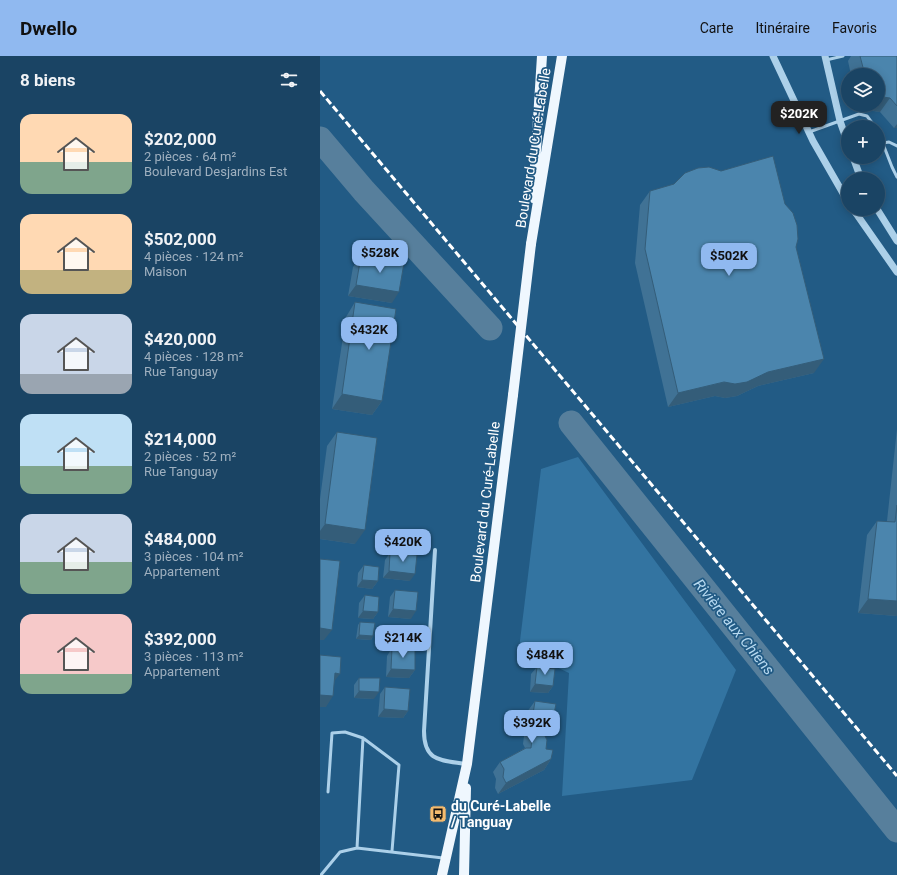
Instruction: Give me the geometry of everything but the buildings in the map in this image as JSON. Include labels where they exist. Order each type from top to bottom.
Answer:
[{"type":"main road","name":"Boulevard du Curé-Labelle","points":[[531,244],[542,56]]},
{"type":"main road","name":"Boulevard du Curé-Labelle","points":[[464,875],[467,764],[531,244],[562,56]]},
{"type":"main road","name":"Boulevard du Curé-Labelle","points":[[442,875],[467,764]]},
{"type":"street","points":[[773,56],[809,132],[841,189]]},
{"type":"street","points":[[826,58],[841,124]]},
{"type":"street","points":[[858,216],[897,272]]},
{"type":"street","points":[[881,216],[897,241]]},
{"type":"street","points":[[435,550],[424,731],[425,745],[429,753],[441,760],[467,764]]},
{"type":"lane","points":[[826,58],[843,56]]},
{"type":"lane","points":[[842,120],[855,114],[864,114],[871,120]]},
{"type":"lane","points":[[809,132],[840,121]]},
{"type":"lane","points":[[885,143],[889,142],[897,146]]},
{"type":"lane","points":[[885,148],[897,177]]},
{"type":"lane","points":[[328,792],[332,733],[345,732],[363,738],[399,765],[392,851]]},
{"type":"lane","points":[[357,848],[363,738]]},
{"type":"lane","points":[[321,875],[340,852],[357,848],[445,858]]},
{"type":"shaded area","points":[[578,457],[736,670],[692,780],[562,796],[569,673],[519,649],[541,469]]},
{"type":"waterway","name":"Rivière aux Chiens","points":[[320,139],[364,191],[490,328]]},
{"type":"waterway","name":"Rivière aux Chiens","points":[[571,423],[897,830]]},
{"type":"railway","points":[[320,91],[897,776]]},
{"type":"place","name":"du Curé-Labelle / Tanguay","points":[[438,814]]}]
